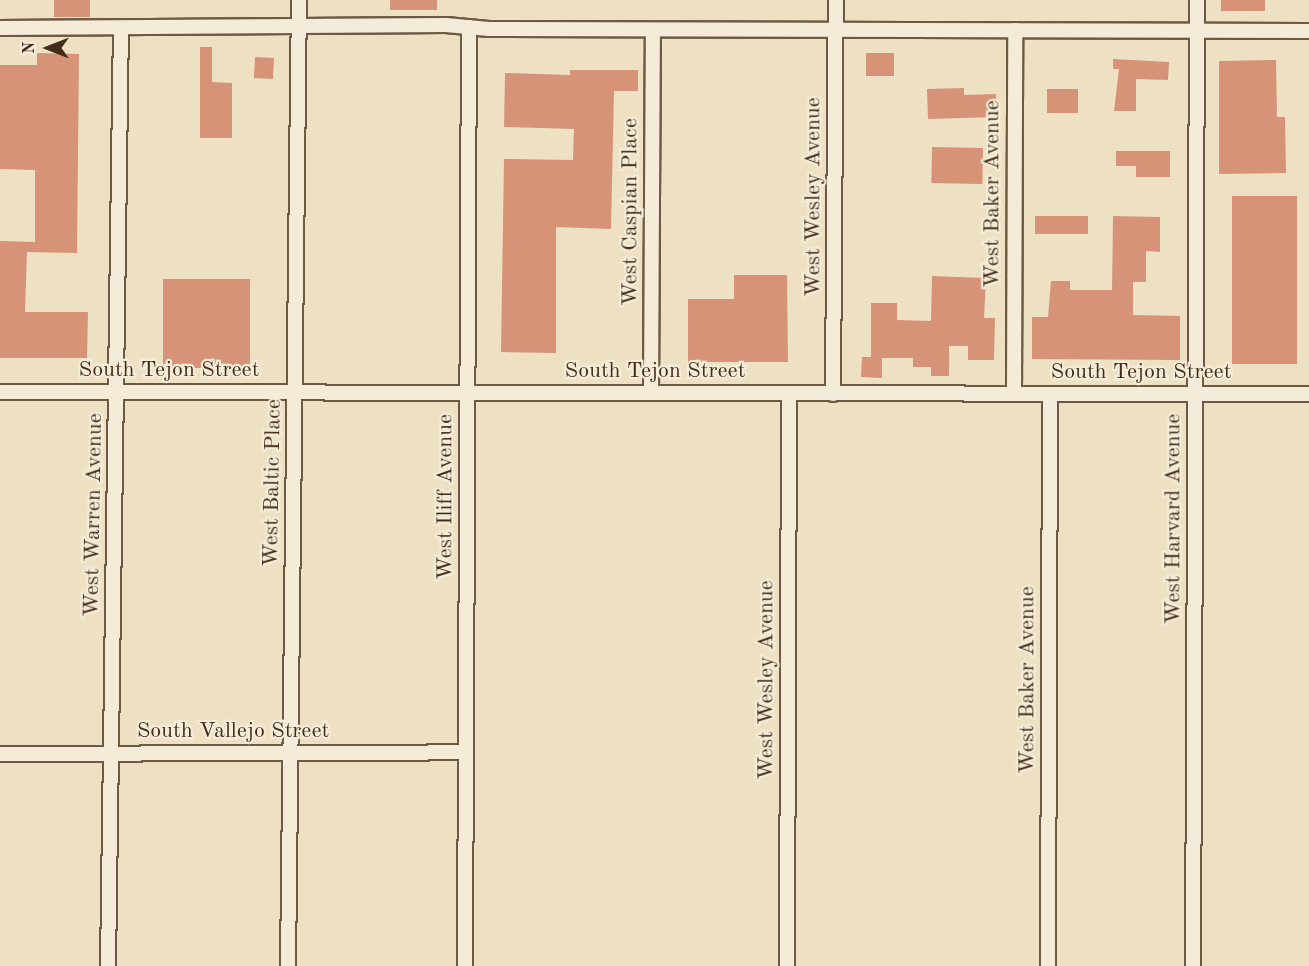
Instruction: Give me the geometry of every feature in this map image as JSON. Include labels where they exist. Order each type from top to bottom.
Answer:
[{"type":"street","name":"West Baltic Place","points":[[288,966],[299,0]]},
{"type":"street","name":"West Wesley Avenue","points":[[833,394],[836,0]]},
{"type":"street","name":"West Harvard Avenue","points":[[1192,966],[1197,0]]},
{"type":"street","points":[[0,28],[299,26],[653,30],[1309,31]]},
{"type":"street","name":"West Iliff Avenue","points":[[465,966],[469,27]]},
{"type":"street","name":"West Warren Avenue","points":[[108,966],[122,28]]},
{"type":"street","name":"West Caspian Place","points":[[651,393],[653,30]]},
{"type":"street","name":"West Baker Avenue","points":[[1014,394],[1015,30]]},
{"type":"street","name":"South Tejon Street","points":[[0,392],[1309,394]]},
{"type":"street","name":"West Wesley Avenue","points":[[787,966],[789,393]]},
{"type":"street","name":"West Baker Avenue","points":[[1048,966],[1050,394]]},
{"type":"street","name":"South Vallejo Street","points":[[0,754],[466,752]]},
{"type":"building","points":[[54,0],[90,0],[90,17],[54,17]]},
{"type":"building","points":[[390,0],[437,0],[437,10],[390,10]]},
{"type":"building","points":[[1221,0],[1265,0],[1265,11],[1221,11]]},
{"type":"building","points":[[200,47],[212,47],[212,82],[232,83],[232,138],[200,138]]},
{"type":"building","points":[[37,53],[79,54],[77,253],[27,252],[25,312],[88,312],[87,358],[0,358],[0,241],[35,242],[35,170],[0,169],[0,65],[37,65]]},
{"type":"building","points":[[866,53],[894,53],[894,76],[866,76]]},
{"type":"building","points":[[255,57],[274,58],[273,79],[254,78]]},
{"type":"building","points":[[1113,59],[1169,62],[1168,80],[1136,79],[1136,111],[1114,111],[1119,69],[1113,69]]},
{"type":"building","points":[[1276,60],[1277,117],[1285,117],[1286,173],[1219,174],[1219,61]]},
{"type":"building","points":[[570,70],[638,70],[638,91],[614,91],[611,229],[556,227],[556,353],[501,352],[504,159],[573,160],[574,129],[504,127],[505,73],[570,75]]},
{"type":"building","points":[[964,88],[964,95],[996,94],[997,117],[928,119],[927,89]]},
{"type":"building","points":[[1047,89],[1078,89],[1078,113],[1047,113]]},
{"type":"building","points":[[932,147],[983,148],[982,184],[931,183]]},
{"type":"building","points":[[1116,151],[1170,151],[1170,177],[1136,177],[1136,166],[1116,166]]},
{"type":"building","points":[[1232,196],[1297,196],[1297,364],[1232,364]]},
{"type":"building","points":[[1035,216],[1088,216],[1088,234],[1035,234]]},
{"type":"building","points":[[1113,216],[1160,217],[1160,252],[1146,251],[1146,282],[1133,282],[1133,315],[1180,316],[1180,360],[1032,359],[1032,317],[1048,317],[1051,281],[1070,281],[1070,290],[1112,290]]},
{"type":"building","points":[[734,275],[787,275],[788,362],[688,362],[688,299],[734,299]]},
{"type":"building","points":[[932,276],[986,278],[984,318],[995,318],[994,360],[968,360],[968,346],[949,346],[949,376],[931,376],[931,367],[913,367],[913,358],[882,358],[882,378],[861,377],[862,357],[871,357],[871,303],[897,303],[897,320],[931,321]]},
{"type":"building","points":[[163,279],[250,279],[250,368],[163,368]]}]
